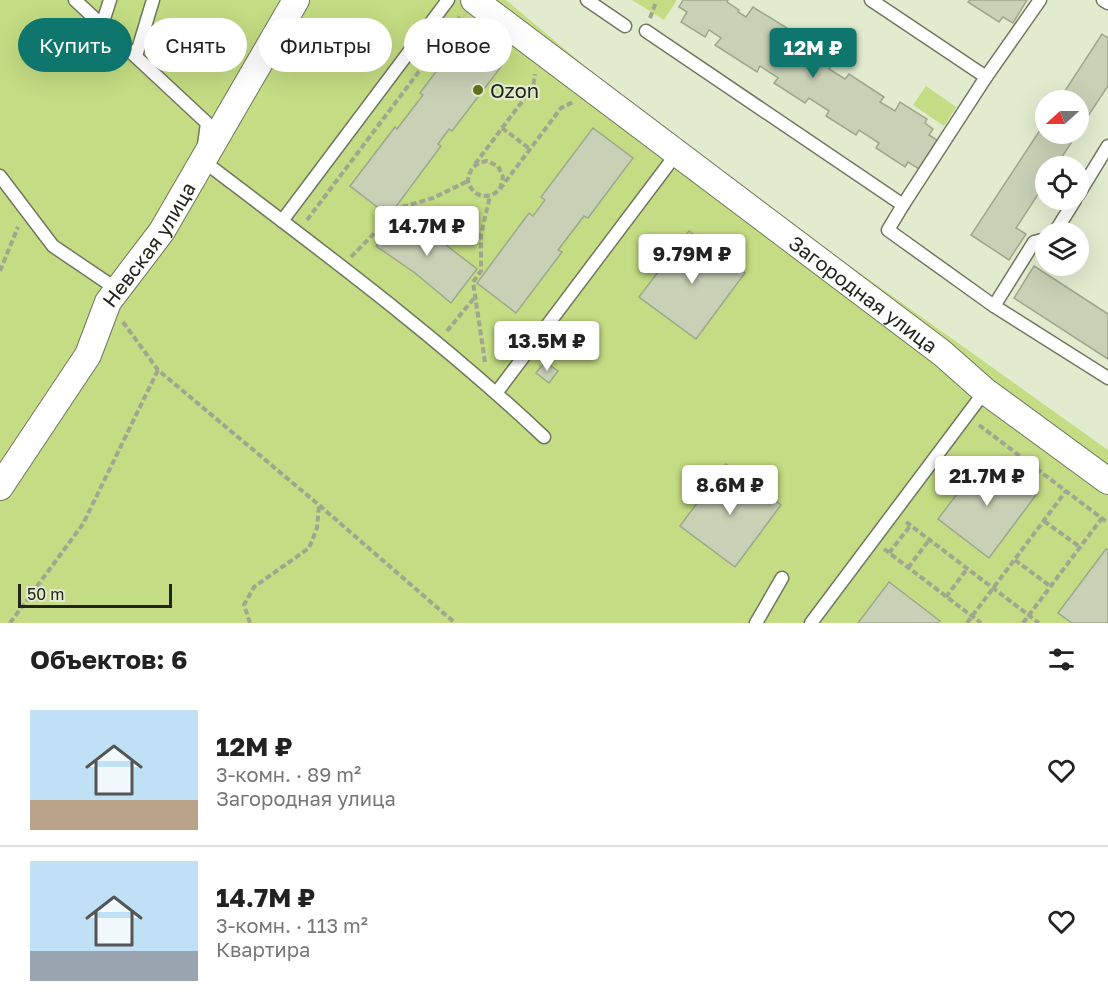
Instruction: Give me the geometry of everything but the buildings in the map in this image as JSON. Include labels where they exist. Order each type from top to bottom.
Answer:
[{"type":"street","name":"Невская улица","points":[[0,487],[88,355],[113,296],[162,231],[296,0]]},
{"type":"street","name":"Загородная улица","points":[[470,4],[677,153],[942,353],[985,391],[1108,481]]},
{"type":"lane","points":[[75,0],[94,18]]},
{"type":"lane","points":[[104,18],[110,0]]},
{"type":"lane","points":[[136,56],[153,0]]},
{"type":"lane","points":[[282,221],[448,0]]},
{"type":"lane","points":[[587,0],[625,26]]},
{"type":"lane","points":[[871,0],[986,76]]},
{"type":"lane","points":[[1040,0],[986,76],[888,230],[994,306],[1108,378]]},
{"type":"lane","points":[[1103,0],[1108,3]]},
{"type":"lane","points":[[646,31],[903,205]]},
{"type":"lane","points":[[132,52],[207,123],[202,160],[373,289],[497,392],[544,437]]},
{"type":"lane","points":[[1089,177],[1108,146]]},
{"type":"lane","points":[[497,392],[677,153]]},
{"type":"lane","points":[[0,176],[53,246],[113,296]]},
{"type":"lane","points":[[994,306],[1035,242]]},
{"type":"lane","points":[[811,623],[985,391]]},
{"type":"lane","points":[[756,623],[782,579]]},
{"type":"path","points":[[652,0],[656,2],[657,0]]},
{"type":"path","points":[[305,222],[470,4]]},
{"type":"path","points":[[536,70],[533,87],[471,169],[468,181],[478,195],[490,196],[500,189],[561,108],[577,100]]},
{"type":"path","points":[[502,128],[530,149]]},
{"type":"path","points":[[471,169],[481,162],[493,163],[501,171],[503,177],[500,189]]},
{"type":"path","points":[[351,258],[399,208],[433,198],[468,181]]},
{"type":"path","points":[[485,362],[473,282],[481,271],[481,235],[490,196]]},
{"type":"path","points":[[0,271],[25,209]]},
{"type":"path","points":[[113,296],[158,370],[455,623]]},
{"type":"path","points":[[446,332],[475,296]]},
{"type":"path","points":[[10,623],[83,524],[158,370]]},
{"type":"path","points":[[966,416],[1108,523]]},
{"type":"path","points":[[967,623],[1066,491]]},
{"type":"path","points":[[250,623],[244,604],[254,587],[309,548],[317,528],[319,505]]},
{"type":"path","points":[[894,513],[1040,623]]},
{"type":"path","points":[[1023,623],[1102,518]]},
{"type":"path","points":[[1044,520],[1080,547]]},
{"type":"path","points":[[889,554],[910,525]]},
{"type":"path","points":[[908,568],[929,540]]},
{"type":"path","points":[[873,541],[981,623]]},
{"type":"path","points":[[1015,560],[1050,586]]},
{"type":"path","points":[[946,597],[967,569]]},
{"type":"green space","points":[[0,0],[506,0],[676,142],[1108,450],[1108,623],[0,623]]},
{"type":"green space","points":[[632,0],[677,0],[664,20]]},
{"type":"green space","points":[[926,86],[956,107],[944,126],[913,105]]},
{"type":"place","name":"Ozon","points":[[478,90]]}]
